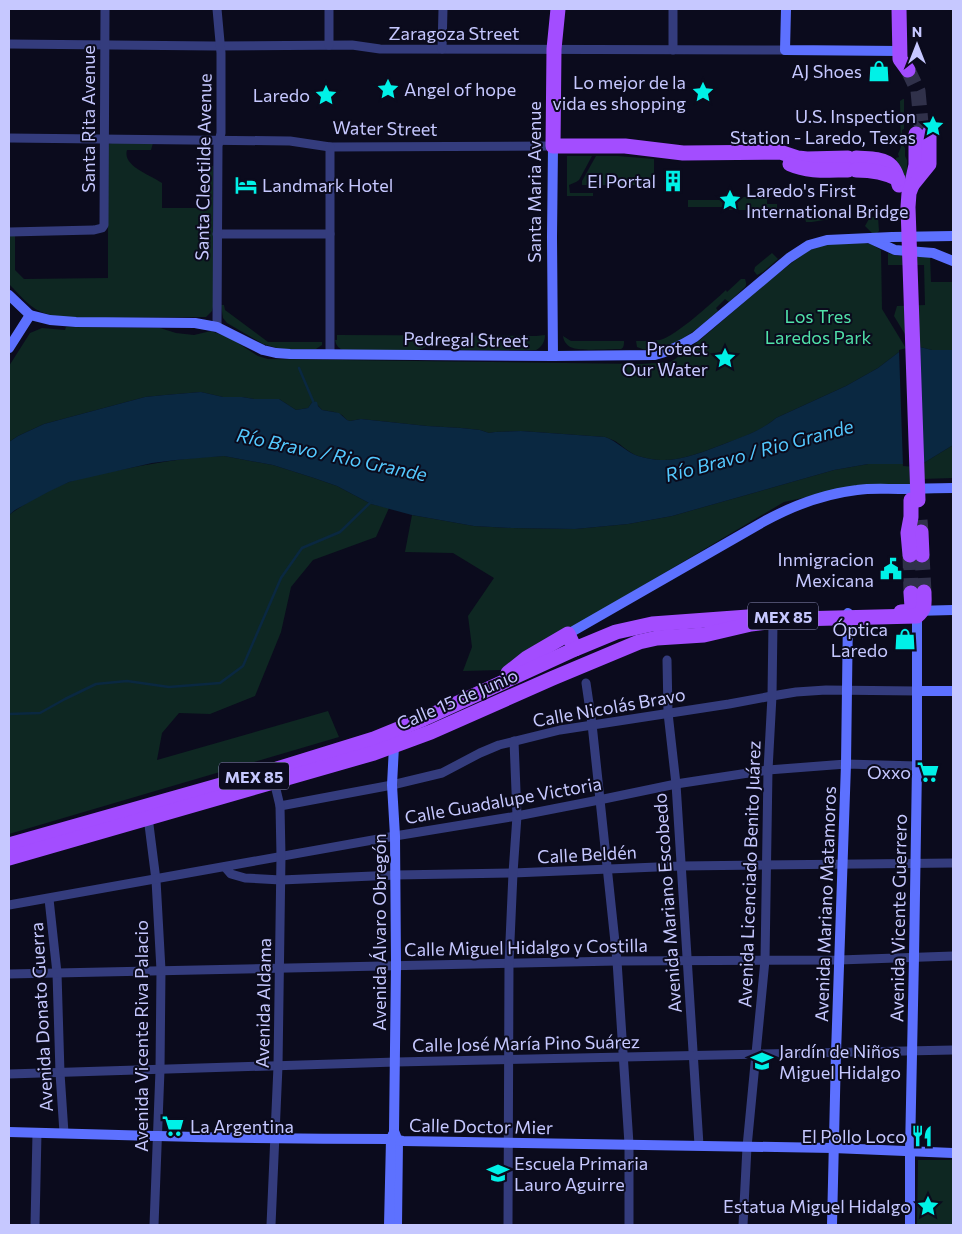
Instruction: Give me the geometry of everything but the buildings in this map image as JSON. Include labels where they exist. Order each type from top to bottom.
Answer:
[{"type":"main road","name":"Santa Maria Avenue","points":[[554,356],[552,237],[554,49],[558,9]]},
{"type":"main road","points":[[785,50],[786,9]]},
{"type":"main road","points":[[899,9],[902,60]]},
{"type":"main road","name":"Zaragoza Street","points":[[785,50],[902,60]]},
{"type":"main road","points":[[915,500],[908,533],[916,555],[920,526],[915,500],[903,183],[922,164],[919,134]]},
{"type":"main road","name":"Water Street","points":[[554,146],[625,146],[683,153],[780,152],[806,159],[852,164],[876,160],[892,166],[903,183]]},
{"type":"main road","name":"Pedregal Street","points":[[30,315],[50,320],[76,322],[195,322],[217,327],[262,350],[276,353],[554,356],[655,355],[680,347],[695,337],[796,252],[809,245],[827,240],[953,236]]},
{"type":"main road","points":[[885,246],[892,237]]},
{"type":"main road","points":[[870,238],[895,250],[933,253],[953,261]]},
{"type":"main road","points":[[9,295],[30,315],[9,348]]},
{"type":"main road","points":[[456,721],[479,698],[527,658],[779,513],[826,496],[856,490],[953,488]]},
{"type":"main road","points":[[918,593],[912,607],[918,613]]},
{"type":"main road","name":"Calle 15 de Junio","points":[[9,845],[148,817],[363,757],[423,719],[616,632],[652,624],[953,610]]},
{"type":"main road","name":"Avenida Vicente Guerrero","points":[[910,1225],[918,613]]},
{"type":"main road","name":"Avenida Mariano Matamoros","points":[[832,1225],[846,764],[848,616]]},
{"type":"main road","name":"Calle 15 de Junio","points":[[9,858],[77,832],[365,742],[392,740],[456,721],[632,644],[658,638],[704,634],[770,619]]},
{"type":"main road","points":[[568,634],[575,649]]},
{"type":"main road","name":"Calle Nicolás Bravo","points":[[917,691],[953,691]]},
{"type":"main road","name":"Avenida Álvaro Obregón","points":[[389,1225],[396,1062],[396,875],[392,740]]},
{"type":"main road","name":"Calle Doctor Mier","points":[[9,1132],[275,1138],[394,1137],[509,1142],[953,1152]]},
{"type":"main road","name":"Avenida Álvaro Obregón","points":[[394,1137],[397,1225]]},
{"type":"street","name":"Santa Rita Avenue","points":[[9,232],[94,230],[102,228],[105,222],[105,9]]},
{"type":"street","name":"Santa Cleotilde Avenue","points":[[217,9],[220,46],[221,133],[218,146],[217,327]]},
{"type":"street","points":[[329,9],[329,45]]},
{"type":"street","points":[[442,49],[443,9]]},
{"type":"street","points":[[673,9],[673,50]]},
{"type":"street","name":"Zaragoza Street","points":[[9,44],[352,45],[380,48],[442,49],[785,50]]},
{"type":"street","name":"Water Street","points":[[9,138],[219,139],[290,141],[330,147],[554,146]]},
{"type":"street","points":[[330,147],[330,354]]},
{"type":"street","points":[[217,234],[330,234]]},
{"type":"street","name":"Avenida Licenciado Benito Juárez","points":[[743,1225],[747,1147],[766,960],[768,770],[772,696],[770,619]]},
{"type":"street","name":"Avenida Mariano Escobedo","points":[[666,660],[668,713],[676,784],[698,1145]]},
{"type":"street","points":[[586,683],[617,961],[629,1144],[629,1225]]},
{"type":"street","name":"Calle Nicolás Bravo","points":[[280,806],[392,785],[442,773],[480,753],[514,741],[592,724],[796,692],[826,690],[917,691]]},
{"type":"street","points":[[508,1225],[510,963],[513,873],[518,816],[514,741]]},
{"type":"street","name":"Calle Guadalupe Victoria","points":[[9,905],[518,816],[676,784],[768,770],[846,764],[917,766]]},
{"type":"street","name":"Avenida Aldama","points":[[270,1225],[278,1066],[281,880],[280,806],[274,781]]},
{"type":"street","name":"Avenida Vicente Riva Palacio","points":[[148,817],[156,880],[162,970],[154,1225]]},
{"type":"street","name":"Calle Beldén","points":[[225,867],[231,874],[245,878],[281,880],[681,866],[953,863]]},
{"type":"street","name":"Avenida Donato Guerra","points":[[49,899],[57,972],[64,1133]]},
{"type":"street","name":"Calle Miguel Hidalgo y Costilla","points":[[9,974],[617,961],[839,960],[953,956]]},
{"type":"street","name":"Calle José María Pino Suárez","points":[[9,1074],[396,1062],[953,1050]]},
{"type":"street","points":[[35,1225],[37,1133]]},
{"type":"green space","points":[[903,99],[904,129],[902,130],[902,144],[905,148],[907,160],[905,181],[896,158],[899,157],[898,154],[901,147],[900,101]]},
{"type":"green space","points":[[112,143],[153,143],[151,150],[127,150],[127,156],[129,161],[138,170],[162,183],[162,208],[207,208],[208,166],[213,166],[213,307],[206,317],[71,318],[50,315],[41,312],[26,302],[9,284],[9,235],[15,234],[15,270],[24,279],[108,278],[108,147]]},
{"type":"green space","points":[[567,156],[592,156],[579,180],[569,185],[570,193],[593,193],[593,196],[567,196]]},
{"type":"green space","points":[[596,156],[654,159],[654,185],[582,185],[582,181]]},
{"type":"green space","points":[[730,197],[767,197],[767,204],[777,204],[777,210],[729,210],[729,207],[688,207],[688,200],[730,200]]},
{"type":"green space","points":[[810,215],[839,215],[842,217],[806,222],[805,218]]},
{"type":"green space","points":[[870,217],[878,217],[879,231],[877,233],[872,233],[865,226]]},
{"type":"green space","name":"Los Tres Laredos Park","points":[[865,243],[881,250],[882,309],[907,350],[899,352],[878,368],[846,386],[776,418],[764,427],[709,450],[685,457],[661,460],[635,455],[615,441],[605,437],[521,431],[489,433],[480,430],[361,419],[350,421],[342,415],[322,410],[314,401],[308,408],[296,410],[279,399],[223,397],[201,392],[145,397],[44,424],[9,442],[9,366],[30,333],[42,328],[65,330],[66,327],[160,328],[176,333],[194,335],[211,331],[230,338],[258,356],[268,359],[641,364],[670,362],[700,340],[807,251],[826,244]]},
{"type":"green space","points":[[772,253],[778,259],[757,275],[754,271],[755,267]]},
{"type":"green space","points":[[888,253],[898,256],[930,256],[931,282],[953,282],[953,350],[932,350],[920,347],[914,349],[894,316],[897,306],[925,305],[924,265],[888,265]]},
{"type":"green space","points":[[741,279],[745,279],[745,287],[729,302],[725,299],[716,308],[718,311],[681,340],[658,349],[647,350],[637,347],[636,341],[660,340],[675,332]]},
{"type":"green space","points":[[221,305],[224,305],[225,310],[268,342],[322,342],[322,345],[316,349],[290,350],[263,344],[227,323],[223,318]]},
{"type":"green space","points":[[337,335],[545,335],[543,344],[536,350],[462,350],[453,346],[447,337],[434,337],[428,346],[417,350],[343,350],[336,343]]},
{"type":"green space","points":[[563,336],[571,341],[624,341],[624,345],[621,349],[577,349],[567,345]]},
{"type":"green space","points":[[953,445],[953,478],[922,479],[922,464]]},
{"type":"green space","points":[[224,456],[273,465],[337,486],[371,504],[389,508],[376,537],[313,560],[291,587],[281,632],[255,696],[210,714],[179,713],[162,733],[157,760],[328,711],[339,737],[9,834],[9,515],[46,492],[80,479],[168,461]]},
{"type":"green space","points":[[896,463],[916,465],[917,486],[839,490],[784,502],[501,670],[463,671],[472,647],[468,616],[494,578],[453,553],[405,552],[412,515],[474,526],[512,528],[575,529],[628,524],[672,516],[834,470],[868,464]]},
{"type":"green space","points":[[918,1160],[953,1160],[953,1225],[917,1225]]},
{"type":"water","name":"Río Bravo / Rio Grande","points":[[920,347],[932,350],[953,350],[953,445],[922,464],[868,464],[834,470],[672,516],[628,524],[575,529],[474,526],[412,515],[371,504],[337,486],[314,478],[273,465],[224,456],[152,463],[69,482],[9,515],[9,442],[44,424],[145,397],[201,392],[223,397],[279,399],[296,410],[308,408],[313,401],[317,402],[322,410],[339,413],[350,421],[361,419],[480,430],[489,433],[521,431],[605,437],[638,456],[655,460],[669,460],[701,452],[751,433],[764,427],[776,418],[846,386],[878,368],[899,352]]},
{"type":"pier","points":[[918,345],[916,467],[903,466],[899,350]]},
{"type":"waterway","points":[[299,368],[313,401]]},
{"type":"waterway","points":[[9,714],[40,713],[96,684],[127,681],[169,687],[220,683],[243,666],[281,578],[302,548],[340,532],[372,501]]},
{"type":"tunnel","points":[[908,70],[918,91],[922,134]]},
{"type":"tunnel","points":[[920,520],[921,532]]},
{"type":"tunnel","points":[[910,555],[911,593]]},
{"type":"tunnel","points":[[922,555],[924,592]]},
{"type":"place","name":"AJ Shoes","points":[[879,71]]},
{"type":"place","name":"Angel of hope","points":[[388,89]]},
{"type":"place","name":"Lo mejor de la vida es shopping","points":[[703,92]]},
{"type":"place","name":"Laredo","points":[[326,95]]},
{"type":"place","name":"U.S. Inspection Station - Laredo, Texas","points":[[933,126]]},
{"type":"place","name":"El Portal","points":[[673,181]]},
{"type":"place","name":"Landmark Hotel","points":[[246,185]]},
{"type":"place","name":"Laredo's First International Bridge","points":[[730,200]]},
{"type":"place","name":"Protect Our Water","points":[[725,358]]},
{"type":"place","name":"Inmigracion Mexicana","points":[[891,569]]},
{"type":"place","name":"Óptica Laredo","points":[[905,639]]},
{"type":"place","name":"Oxxo","points":[[928,772]]},
{"type":"place","name":"Jardín de Niños Miguel Hidalgo","points":[[762,1061]]},
{"type":"place","name":"La Argentina","points":[[173,1126]]},
{"type":"place","name":"El Pollo Loco","points":[[922,1136]]},
{"type":"place","name":"Escuela Primaria Lauro Aguirre","points":[[498,1173]]},
{"type":"place","name":"Estatua Miguel Hidalgo","points":[[928,1206]]}]
